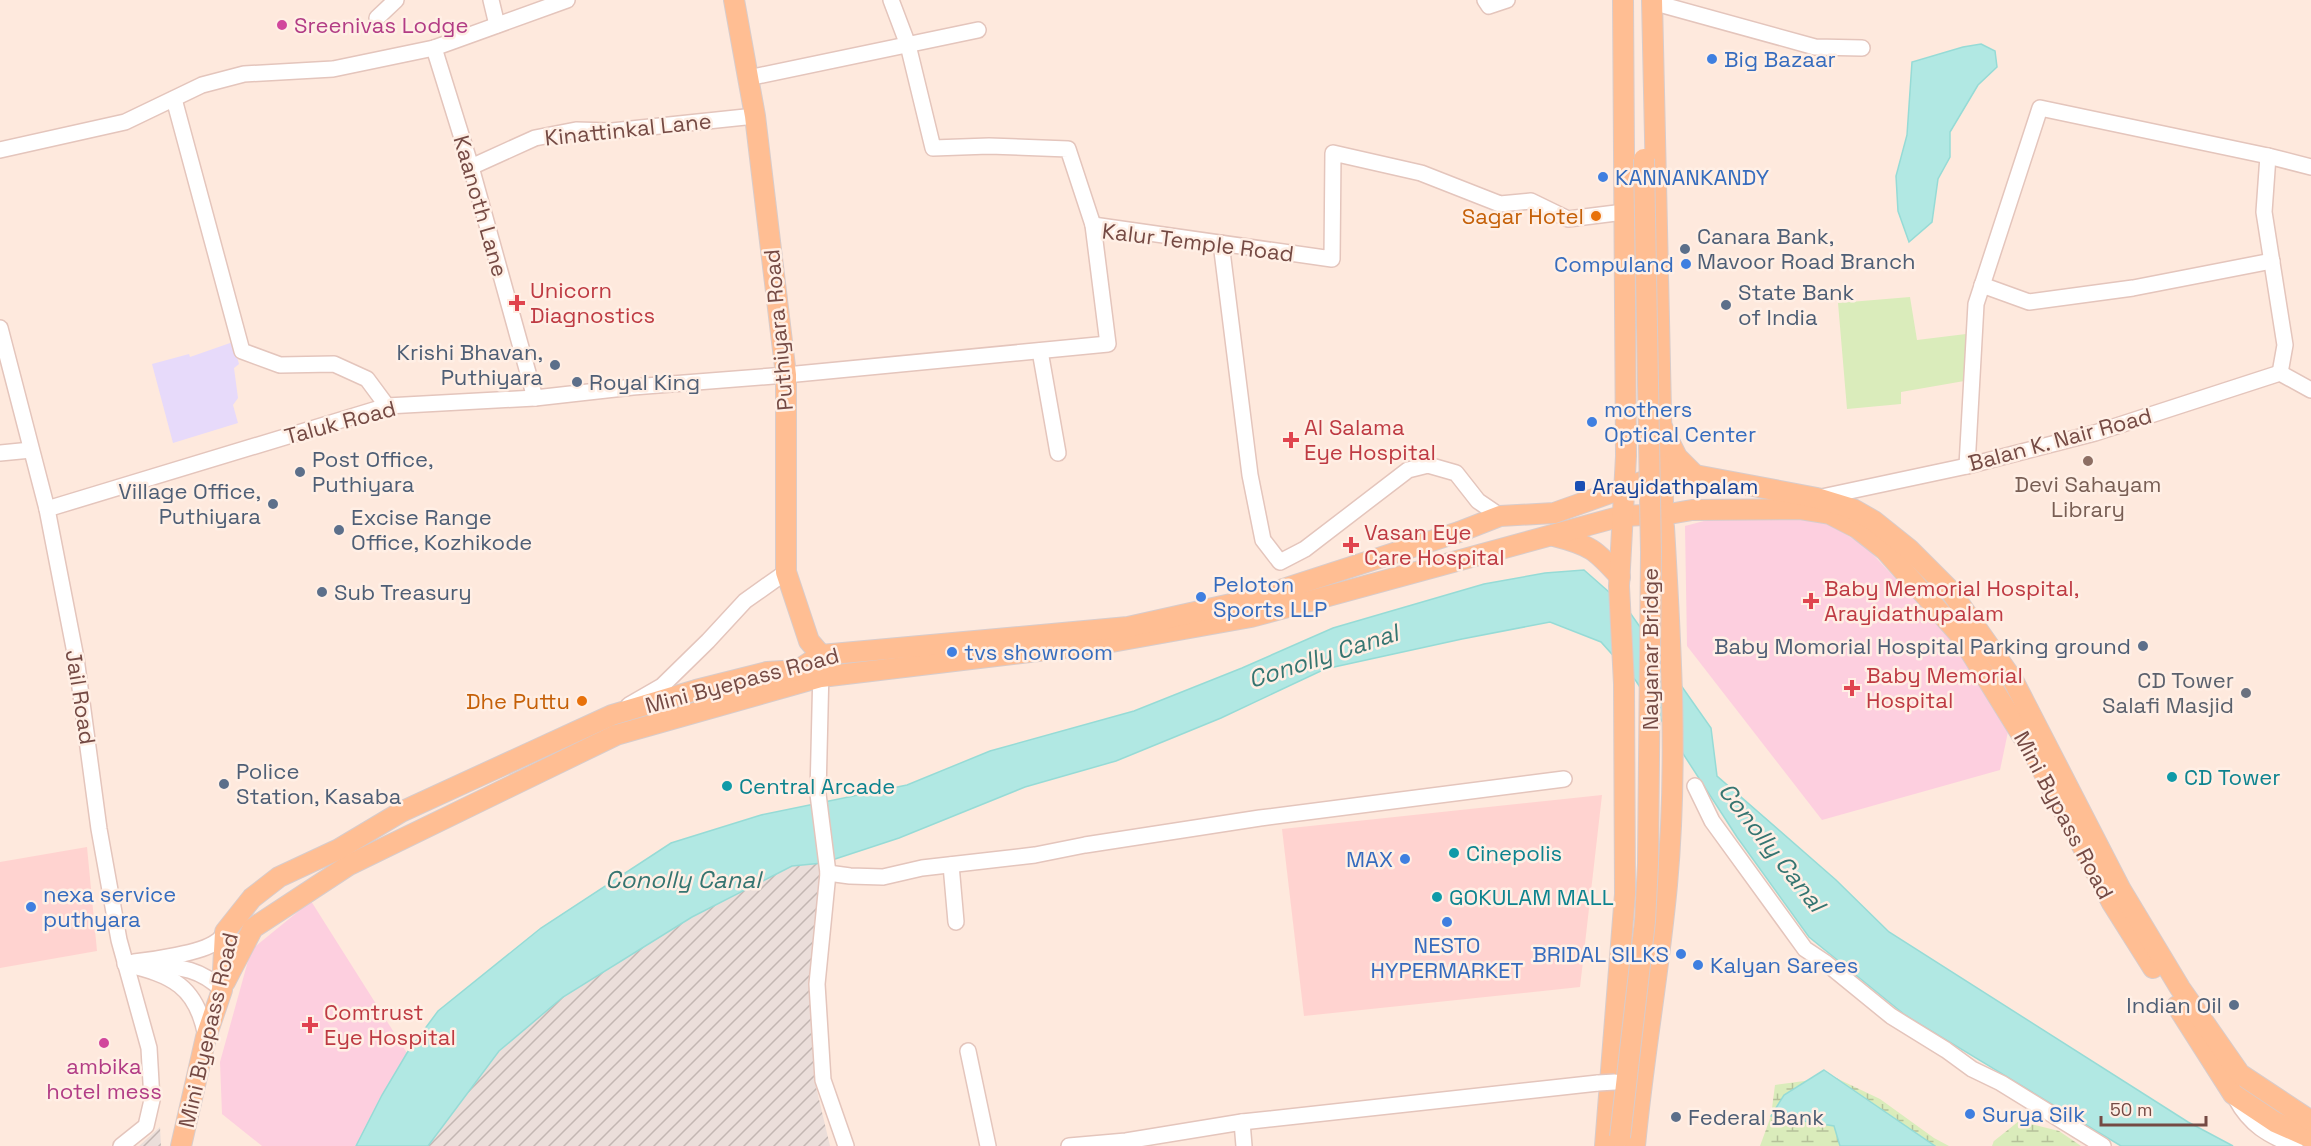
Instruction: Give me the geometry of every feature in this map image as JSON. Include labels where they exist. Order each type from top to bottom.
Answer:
[{"type":"main road","name":"Puthiyara Road","points":[[734,0],[755,116],[786,375],[786,572],[809,641],[821,655]]},
{"type":"main road","points":[[1620,1144],[1625,894],[1624,684],[1620,582],[1626,456],[1623,0]]},
{"type":"main road","points":[[1620,1144],[1641,1078],[1667,885],[1674,772],[1672,663],[1661,476],[1648,1]]},
{"type":"main road","name":"Nayanar Bridge","points":[[1620,1144],[1645,921],[1648,864],[1651,552],[1644,159],[1648,1]]},
{"type":"main road","points":[[1660,422],[1677,457],[1695,475]]},
{"type":"main road","name":"Mini Bypass Road","points":[[1661,476],[1695,475],[1813,504],[1853,509],[1874,521],[1909,549],[1949,589],[2010,677],[2121,890],[2180,988],[2233,1094],[2276,1122],[2311,1138]]},
{"type":"main road","name":"Mini Byepass Road","points":[[182,1146],[206,1037],[222,990],[225,932],[252,898],[279,877],[339,849],[401,812],[612,715],[766,672],[798,670],[821,655],[1128,627],[1249,600],[1459,532],[1500,516],[1554,513],[1661,476]]},
{"type":"main road","name":"Mini Bypass Road","points":[[222,990],[253,927],[350,864],[616,735],[821,678],[1106,643],[1251,617],[1622,516],[1813,504],[1857,528],[1885,550],[1960,635],[2036,759],[2112,903],[2201,1030],[2240,1074],[2311,1120]]},
{"type":"main road","points":[[1554,536],[1577,542],[1599,554],[1620,582]]},
{"type":"main road","points":[[1994,690],[2010,677]]},
{"type":"main road","points":[[1625,811],[1640,833],[1650,836],[1662,832],[1671,819]]},
{"type":"street","points":[[377,18],[396,0]]},
{"type":"street","points":[[491,0],[497,25]]},
{"type":"street","points":[[0,150],[125,122],[202,86],[244,74],[333,69],[434,48],[567,0]]},
{"type":"street","points":[[891,0],[908,45],[933,148],[989,146],[1068,149],[1093,225]]},
{"type":"street","points":[[1485,0],[1489,6],[1508,0]]},
{"type":"street","points":[[1648,1],[1815,47],[1862,48]]},
{"type":"street","points":[[748,78],[978,30]]},
{"type":"street","name":"Kaanoth Lane","points":[[434,48],[471,167],[535,398]]},
{"type":"street","points":[[174,99],[242,351],[280,365],[334,364],[367,379],[387,406]]},
{"type":"street","points":[[1967,466],[1976,304],[2040,108],[2311,167]]},
{"type":"street","name":"Kinattinkal Lane","points":[[471,167],[535,138],[576,130],[612,131],[755,116]]},
{"type":"street","name":"Kalur Temple Road","points":[[786,375],[1108,344],[1093,225],[1332,259],[1333,153],[1421,173],[1500,204],[1531,201],[1568,219],[1624,212]]},
{"type":"street","points":[[2268,156],[2264,212],[2285,345],[2280,373],[2311,390]]},
{"type":"street","points":[[1221,243],[1254,496],[1263,540],[1280,562],[1305,549],[1408,470],[1428,465],[1456,473],[1478,501],[1500,516]]},
{"type":"street","points":[[1982,285],[2029,302],[2133,288],[2272,261]]},
{"type":"street","name":"Jail Road","points":[[0,328],[47,509],[76,658],[99,830],[119,940],[149,1048],[152,1100],[146,1126],[121,1146]]},
{"type":"street","points":[[1040,351],[1058,453]]},
{"type":"street","name":"Balan K. Nair Road","points":[[1813,504],[2095,433],[2280,373]]},
{"type":"street","name":"Taluk Road","points":[[47,509],[387,406],[535,398],[633,387],[786,375]]},
{"type":"street","points":[[0,453],[31,450]]},
{"type":"street","points":[[612,715],[662,686],[745,601],[786,572]]},
{"type":"street","points":[[821,655],[818,794],[828,873],[817,994],[823,1080],[846,1146]]},
{"type":"street","points":[[828,873],[883,877],[922,868],[1035,855],[1260,818],[1564,779]]},
{"type":"street","points":[[1695,786],[1712,821],[1805,948],[1891,1016],[1972,1069],[2001,1083],[2103,1146]]},
{"type":"street","points":[[951,865],[956,922]]},
{"type":"street","points":[[125,964],[168,958],[204,947],[217,942],[225,932]]},
{"type":"street","points":[[125,964],[165,966],[196,971],[210,978],[222,990]]},
{"type":"street","points":[[125,964],[156,971],[185,988],[195,1002],[203,1020],[206,1037]]},
{"type":"street","points":[[968,1051],[988,1146]]},
{"type":"street","points":[[1069,1146],[1126,1141],[1242,1122],[1617,1081]]},
{"type":"street","points":[[2233,1094],[2242,1110],[2265,1133],[2295,1146]]},
{"type":"street","points":[[1242,1122],[1244,1146]]},
{"type":"shaded area","points":[[233,342],[239,364],[234,368],[238,398],[233,405],[238,423],[173,443],[152,364],[189,354],[190,357]]},
{"type":"shaded area","name":"Baby Memorial Hospital","points":[[1742,511],[1817,517],[1865,546],[1961,648],[2009,727],[2000,770],[1822,820],[1687,646],[1685,526]]},
{"type":"shaded area","name":"GOKULAM MALL","points":[[1602,795],[1580,987],[1304,1016],[1282,829]]},
{"type":"shaded area","points":[[87,847],[97,951],[0,968],[0,862]]},
{"type":"shaded area","points":[[823,863],[811,981],[814,1078],[830,1146],[428,1146],[499,1051],[563,997],[692,917],[792,866]]},
{"type":"shaded area","name":"Comtrust Eye Hospital","points":[[311,901],[407,1053],[356,1146],[262,1146],[222,1114],[220,1062],[251,950]]},
{"type":"shaded area","points":[[160,1127],[161,1146],[139,1146]]},
{"type":"green space","points":[[1910,297],[1917,340],[1966,334],[1970,380],[1901,392],[1901,404],[1847,409],[1838,303]]},
{"type":"green space","points":[[1834,1077],[1880,1099],[1934,1138],[1949,1146],[1760,1146],[1771,1116],[1775,1085]]},
{"type":"green space","points":[[2019,1121],[2059,1131],[2081,1146],[1992,1146],[1994,1141]]},
{"type":"water","points":[[1981,44],[1995,51],[1997,67],[1978,85],[1950,132],[1950,157],[1938,179],[1932,222],[1909,242],[1898,211],[1896,176],[1907,135],[1912,62]]},
{"type":"water","name":"Conolly Canal","points":[[1584,570],[1626,607],[1711,728],[1717,776],[1836,880],[1889,932],[2188,1122],[2233,1146],[2121,1146],[1905,1015],[1809,937],[1737,837],[1636,681],[1601,642],[1550,622],[1325,669],[1221,718],[1116,761],[1025,787],[899,838],[823,863],[792,866],[692,917],[563,997],[499,1051],[428,1146],[356,1146],[407,1053],[438,1011],[541,928],[671,843],[761,815],[907,785],[990,751],[1134,711],[1242,668],[1333,628],[1484,584],[1545,573]]},
{"type":"water","points":[[1824,1070],[1935,1146],[1840,1146],[1834,1126],[1771,1116],[1784,1095]]},
{"type":"place","name":"Sreenivas Lodge","points":[[282,25]]},
{"type":"place","name":"Big Bazaar","points":[[1712,59]]},
{"type":"place","name":"KANNANKANDY","points":[[1603,177]]},
{"type":"place","name":"Sagar Hotel","points":[[1596,216]]},
{"type":"place","name":"Canara Bank, Mavoor Road Branch","points":[[1685,249]]},
{"type":"place","name":"Compuland","points":[[1686,264]]},
{"type":"place","name":"Unicorn Diagnostics","points":[[517,303]]},
{"type":"place","name":"State Bank of India","points":[[1726,305]]},
{"type":"place","name":"Krishi Bhavan, Puthiyara","points":[[555,365]]},
{"type":"place","name":"Royal King","points":[[577,382]]},
{"type":"place","name":"mothers Optical Center","points":[[1592,422]]},
{"type":"place","name":"Al Salama Eye Hospital","points":[[1291,440]]},
{"type":"place","name":"Devi Sahayam Library","points":[[2088,461]]},
{"type":"place","name":"Post Office, Puthiyara","points":[[300,472]]},
{"type":"place","name":"Arayidathpalam","points":[[1580,486]]},
{"type":"place","name":"Village Office, Puthiyara","points":[[273,504]]},
{"type":"place","name":"Excise Range Office, Kozhikode","points":[[339,530]]},
{"type":"place","name":"Vasan Eye Care Hospital","points":[[1351,545]]},
{"type":"place","name":"Sub Treasury","points":[[322,592]]},
{"type":"place","name":"Peloton Sports LLP","points":[[1201,597]]},
{"type":"place","name":"Baby Memorial Hospital, Arayidathupalam","points":[[1811,601]]},
{"type":"place","name":"Baby Momorial Hospital Parking ground","points":[[2143,646]]},
{"type":"place","name":"tvs showroom","points":[[952,652]]},
{"type":"place","name":"Baby Memorial Hospital","points":[[1852,688]]},
{"type":"place","name":"CD Tower Salafi Masjid","points":[[2246,693]]},
{"type":"place","name":"Dhe Puttu","points":[[582,701]]},
{"type":"place","name":"CD Tower","points":[[2172,777]]},
{"type":"place","name":"Police Station, Kasaba","points":[[224,784]]},
{"type":"place","name":"Central Arcade","points":[[727,786]]},
{"type":"place","name":"Cinepolis","points":[[1454,853]]},
{"type":"place","name":"MAX","points":[[1405,859]]},
{"type":"place","name":"GOKULAM MALL","points":[[1437,897]]},
{"type":"place","name":"nexa service puthyara","points":[[31,907]]},
{"type":"place","name":"NESTO HYPERMARKET","points":[[1447,922]]},
{"type":"place","name":"BRIDAL SILKS","points":[[1681,954]]},
{"type":"place","name":"Kalyan Sarees","points":[[1698,965]]},
{"type":"place","name":"Indian Oil","points":[[2234,1005]]},
{"type":"place","name":"Comtrust Eye Hospital","points":[[310,1025]]},
{"type":"place","name":"ambika hotel mess","points":[[104,1043]]},
{"type":"place","name":"Surya Silk","points":[[1970,1114]]},
{"type":"place","name":"Federal Bank","points":[[1676,1117]]}]
